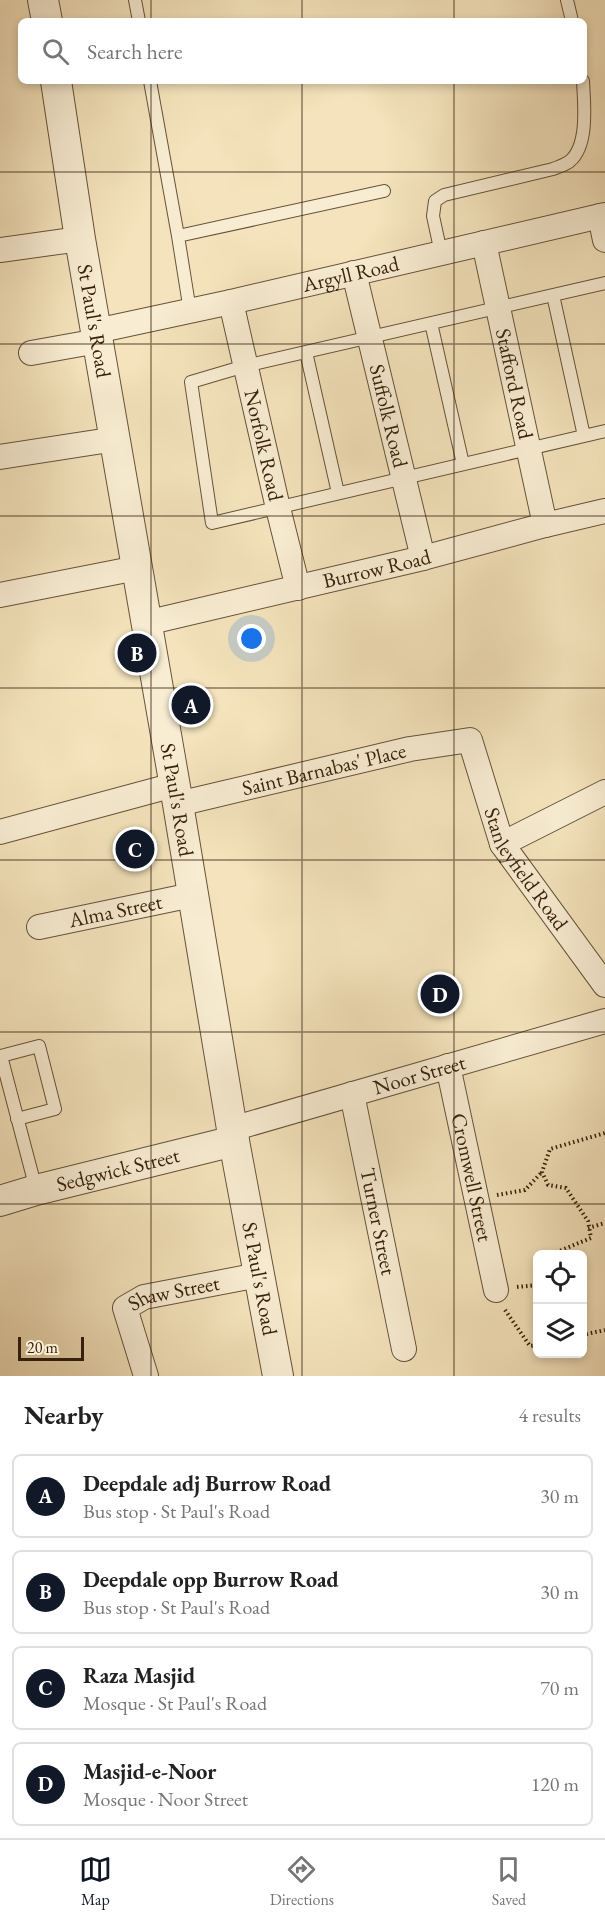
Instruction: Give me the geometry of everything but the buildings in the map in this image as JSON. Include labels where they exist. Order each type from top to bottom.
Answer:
[{"type":"street","points":[[43,0],[46,18]]},
{"type":"street","name":"St Paul's Road","points":[[56,84],[80,239],[116,439],[192,896],[278,1376]]},
{"type":"street","points":[[602,216],[605,240]]},
{"type":"street","name":"Argyll Road","points":[[31,353],[190,311],[602,216]]},
{"type":"street","points":[[0,250],[80,239]]},
{"type":"street","name":"Stafford Road","points":[[484,243],[545,525]]},
{"type":"street","name":"Suffolk Road","points":[[354,273],[423,558]]},
{"type":"street","name":"Norfolk Road","points":[[231,303],[298,588]]},
{"type":"street","points":[[0,457],[116,439]]},
{"type":"street","name":"Burrow Road","points":[[148,634],[298,588],[605,511]]},
{"type":"street","points":[[0,595],[137,568]]},
{"type":"street","name":"Saint Barnabas' Place","points":[[0,832],[176,794],[410,749],[470,740]]},
{"type":"street","name":"Stanleyfield Road","points":[[470,740],[502,844],[605,985]]},
{"type":"street","points":[[502,844],[605,792]]},
{"type":"street","name":"Alma Street","points":[[39,927],[192,896]]},
{"type":"street","name":"Noor Street","points":[[233,1135],[352,1094],[605,1021]]},
{"type":"street","name":"Cromwell Street","points":[[448,1066],[496,1290]]},
{"type":"street","name":"Turner Street","points":[[352,1094],[404,1349]]},
{"type":"street","name":"Sedgwick Street","points":[[0,1201],[233,1135]]},
{"type":"street","name":"Shaw Street","points":[[146,1376],[125,1308],[144,1298],[260,1275]]},
{"type":"lane","points":[[135,0],[138,18]]},
{"type":"lane","points":[[567,0],[571,18]]},
{"type":"lane","points":[[151,84],[190,311]]},
{"type":"lane","points":[[441,253],[433,216],[435,201],[444,195],[553,169],[568,163],[575,156],[584,128],[583,84]]},
{"type":"lane","points":[[178,236],[384,190]]},
{"type":"lane","points":[[605,283],[245,366],[191,382],[212,523],[605,431]]},
{"type":"lane","points":[[553,295],[584,436]]},
{"type":"lane","points":[[431,323],[463,464]]},
{"type":"lane","points":[[306,352],[338,494]]},
{"type":"lane","points":[[17,1119],[55,1109],[39,1046],[1,1056],[17,1119],[36,1190]]},
{"type":"path","points":[[476,1200],[525,1190],[542,1172],[549,1149],[605,1132]]},
{"type":"path","points":[[542,1172],[548,1185],[566,1188],[588,1221],[591,1239],[562,1250]]},
{"type":"path","points":[[588,1228],[605,1223]]},
{"type":"path","points":[[496,1290],[506,1312],[530,1346],[533,1346]]},
{"type":"path","points":[[587,1334],[605,1330]]},
{"type":"place","name":"Deepdale opp Burrow Road","points":[[137,653]]},
{"type":"place","name":"Deepdale adj Burrow Road","points":[[191,705]]},
{"type":"place","name":"Raza Masjid","points":[[135,849]]},
{"type":"place","name":"Masjid-e-Noor","points":[[440,994]]}]
